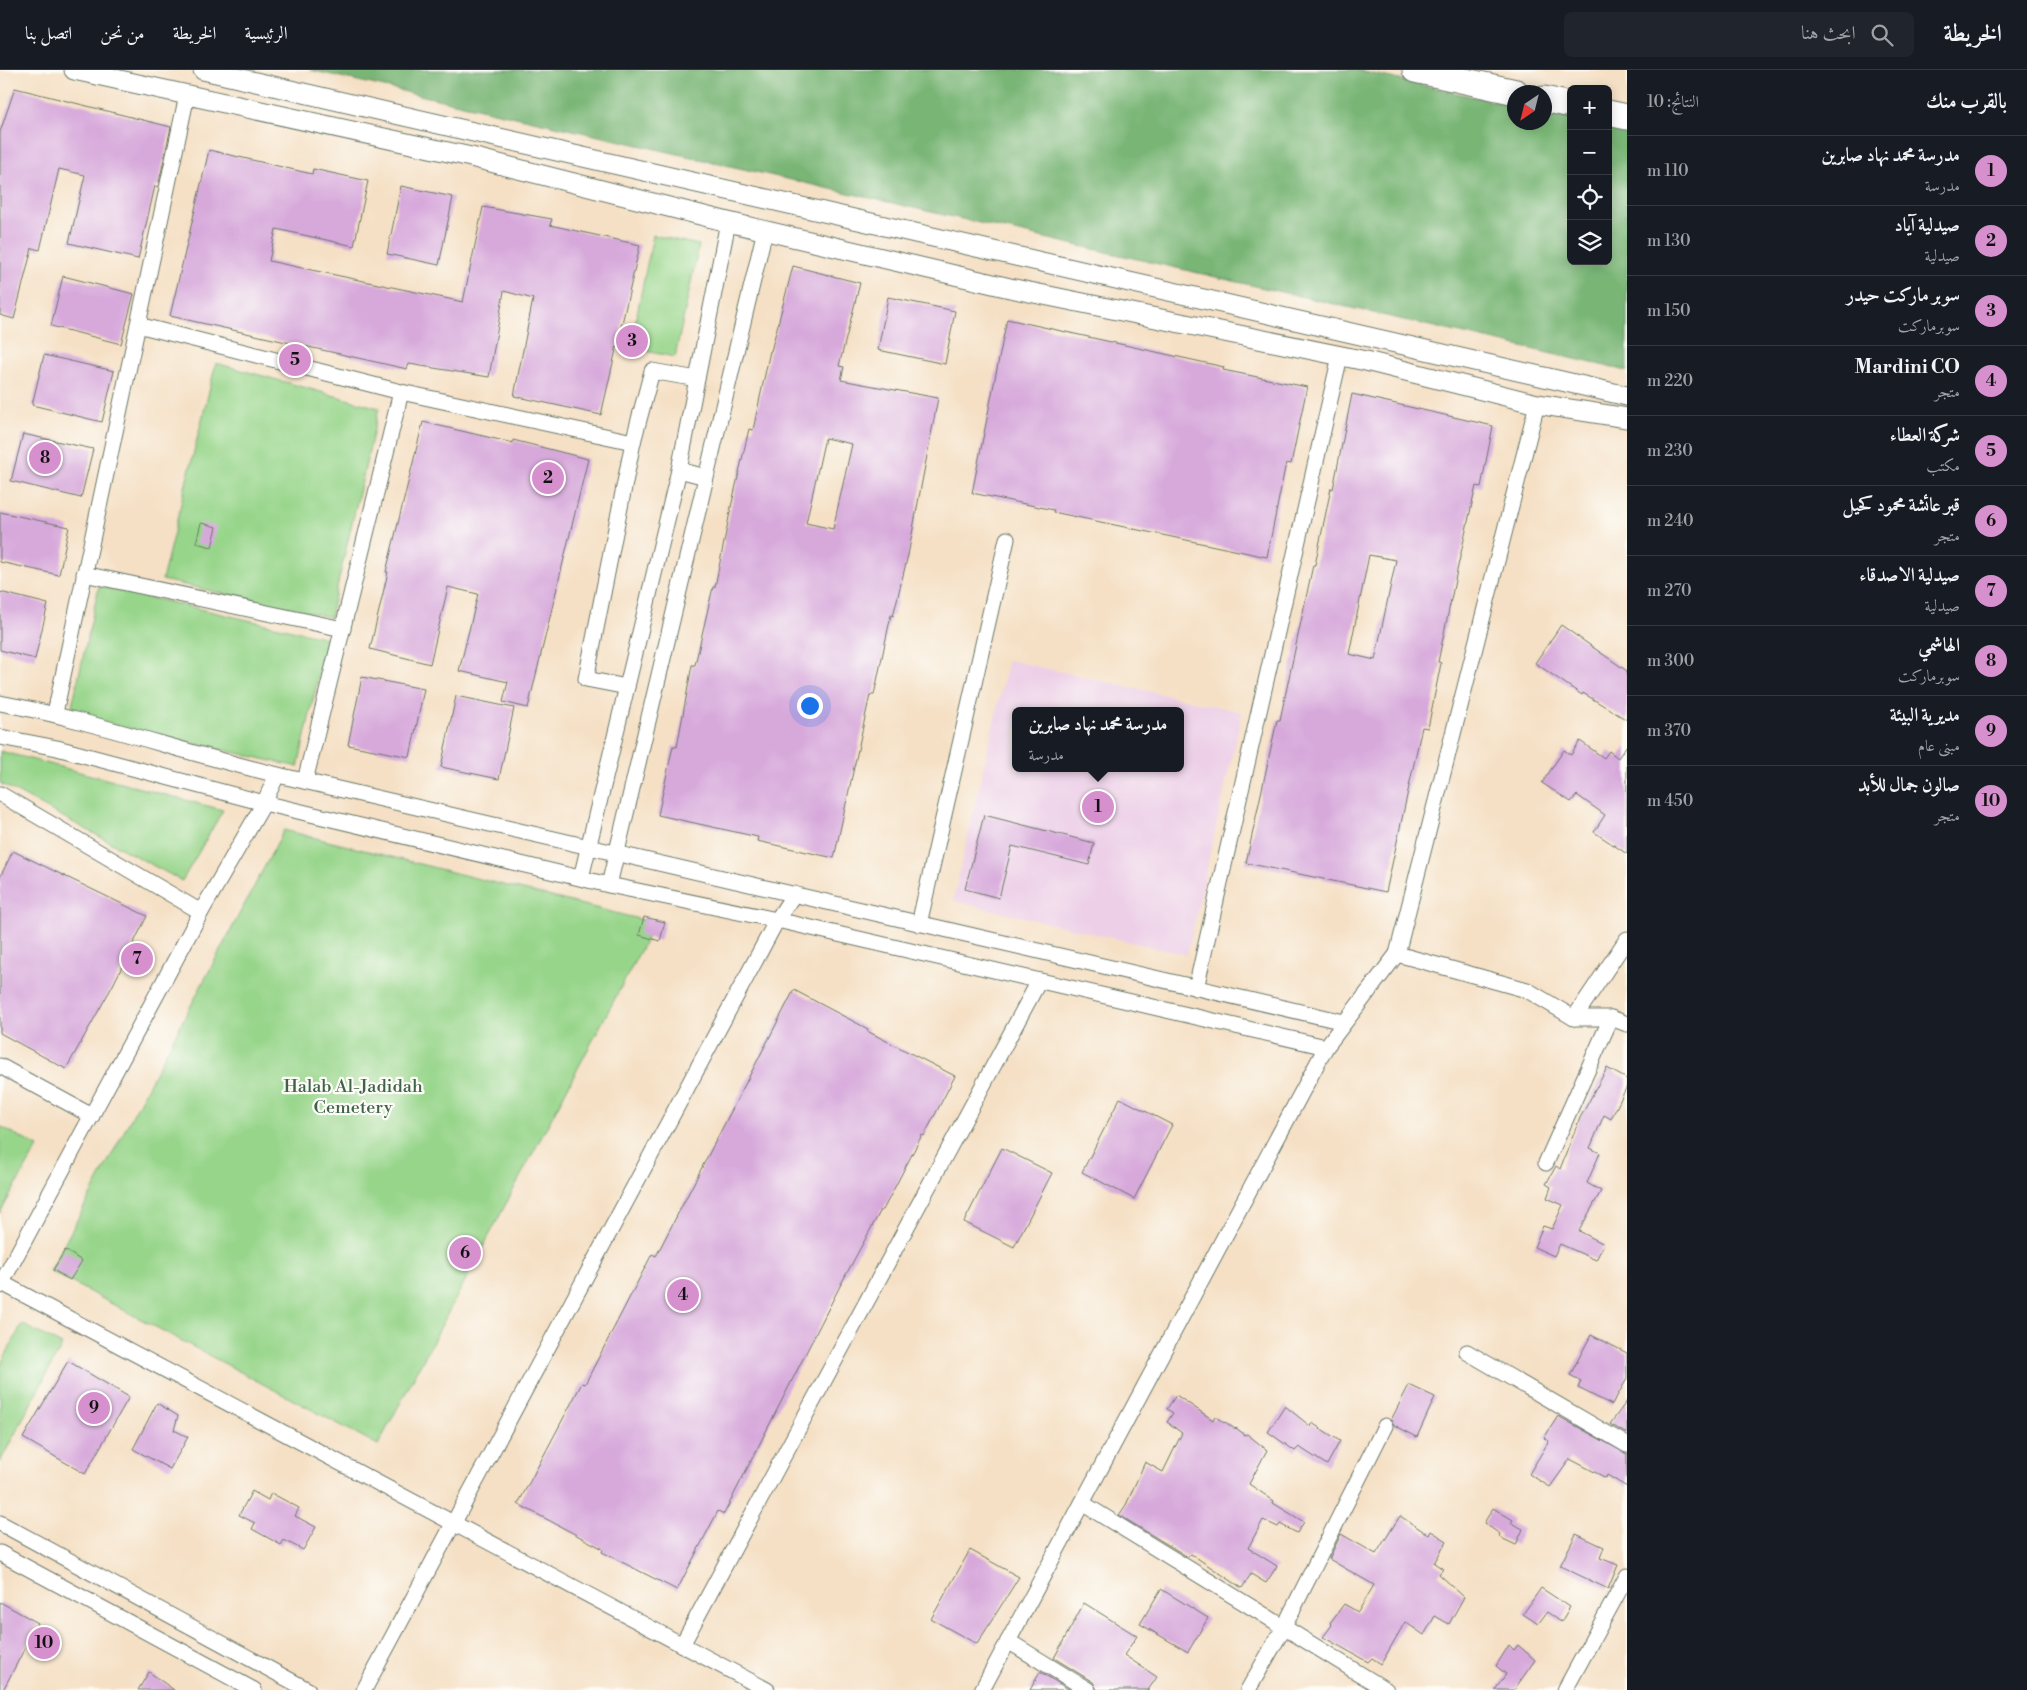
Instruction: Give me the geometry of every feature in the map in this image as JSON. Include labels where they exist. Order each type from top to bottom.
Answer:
[{"type":"highway","points":[[1415,70],[1507,90]]},
{"type":"highway","points":[[1552,101],[1567,104]]},
{"type":"highway","points":[[1612,114],[1627,117]]},
{"type":"street","points":[[74,70],[471,157],[728,222],[1010,288],[1340,356],[1537,404],[1627,418]]},
{"type":"street","points":[[203,70],[1627,396]]},
{"type":"street","points":[[55,713],[187,96]]},
{"type":"street","points":[[581,878],[679,470],[728,222]]},
{"type":"street","points":[[608,885],[765,230]]},
{"type":"street","points":[[138,325],[401,392],[633,442]]},
{"type":"street","points":[[1196,988],[1340,356]]},
{"type":"street","points":[[627,687],[586,679],[633,442],[652,371],[697,379]]},
{"type":"street","points":[[305,781],[401,392]]},
{"type":"street","points":[[982,1690],[1326,1047],[1397,954],[1537,404]]},
{"type":"street","points":[[679,470],[706,477]]},
{"type":"street","points":[[919,924],[1007,539]]},
{"type":"street","points":[[84,574],[343,629]]},
{"type":"street","points":[[0,703],[55,713],[278,775],[589,845],[919,924],[1344,1022]]},
{"type":"street","points":[[0,737],[57,748],[264,803],[608,885],[777,920],[1326,1047]]},
{"type":"street","points":[[278,775],[264,803],[201,912],[1,1285],[766,1690]]},
{"type":"street","points":[[0,794],[201,912]]},
{"type":"street","points":[[364,1690],[777,920],[794,894]]},
{"type":"street","points":[[1574,1018],[1627,939]]},
{"type":"street","points":[[1397,954],[1527,990],[1574,1018],[1611,1018],[1627,1024]]},
{"type":"street","points":[[682,1645],[1039,981]]},
{"type":"street","points":[[1546,1163],[1611,1018]]},
{"type":"street","points":[[0,1066],[92,1116]]},
{"type":"street","points":[[1467,1352],[1627,1445]]},
{"type":"street","points":[[1248,1690],[1284,1627],[1385,1426]]},
{"type":"street","points":[[1082,1502],[1386,1690]]},
{"type":"street","points":[[0,1523],[308,1690]]},
{"type":"street","points":[[0,1553],[254,1690]]},
{"type":"street","points":[[1565,1690],[1627,1576]]},
{"type":"street","points":[[1008,1641],[1088,1690]]},
{"type":"shaded area","points":[[1008,660],[1242,712],[1187,955],[953,901]]},
{"type":"green space","points":[[310,70],[1356,70],[1507,104],[1507,130],[1552,130],[1552,115],[1567,118],[1567,265],[1612,265],[1612,128],[1627,132],[1627,371]]},
{"type":"green space","points":[[653,235],[699,245],[675,357],[630,348]]},
{"type":"green space","points":[[216,363],[379,408],[330,617],[162,580]]},
{"type":"green space","points":[[99,586],[327,638],[298,767],[70,715]]},
{"type":"green space","points":[[0,751],[223,810],[182,881],[0,783]]},
{"type":"green space","name":"Halab Al-Jadidah Cemetery","points":[[284,830],[655,923],[378,1445],[50,1271]]},
{"type":"green space","points":[[0,1126],[38,1147],[0,1213]]},
{"type":"green space","points":[[22,1324],[62,1345],[0,1462],[0,1366]]},
{"type":"building","points":[[15,88],[171,127],[158,187],[155,186],[138,259],[69,243],[85,175],[59,169],[40,250],[32,248],[14,319],[0,315],[0,132]]},
{"type":"building","points":[[209,150],[312,174],[313,169],[368,181],[354,246],[276,229],[269,261],[463,302],[483,207],[552,219],[550,225],[640,245],[601,415],[514,396],[533,299],[504,291],[489,377],[409,364],[407,369],[170,316]]},
{"type":"building","points":[[401,186],[453,197],[439,265],[387,254]]},
{"type":"building","points":[[793,266],[860,283],[839,366],[844,367],[841,380],[938,398],[908,555],[893,616],[891,615],[874,695],[870,695],[834,858],[757,841],[758,837],[658,815],[673,746],[677,747],[692,665],[695,665],[713,587],[715,587],[749,429],[753,430]],"holes":[[[825,438],[852,444],[833,529],[806,523]]]},
{"type":"building","points":[[63,276],[134,294],[121,344],[51,326]]},
{"type":"building","points":[[888,297],[955,311],[945,364],[878,350]]},
{"type":"building","points":[[1007,319],[1224,367],[1223,370],[1307,387],[1291,464],[1286,463],[1267,557],[972,493]]},
{"type":"building","points":[[44,355],[114,371],[102,422],[32,405]]},
{"type":"building","points":[[1352,394],[1493,426],[1481,487],[1476,486],[1458,566],[1438,662],[1441,663],[1428,728],[1422,727],[1386,892],[1246,863],[1277,720],[1280,720],[1313,565],[1315,565],[1331,488],[1333,489]],"holes":[[[1369,555],[1396,560],[1375,660],[1349,654]]]},
{"type":"building","points":[[423,422],[513,443],[513,440],[588,459],[528,708],[503,702],[508,682],[459,671],[478,594],[448,587],[430,664],[370,649],[388,572],[386,572]]},
{"type":"building","points":[[23,434],[93,449],[81,498],[11,481]]},
{"type":"building","points":[[0,512],[69,527],[59,575],[0,562]]},
{"type":"building","points":[[201,523],[217,527],[212,547],[196,543]]},
{"type":"building","points":[[0,592],[48,604],[35,659],[0,650]]},
{"type":"building","points":[[1561,625],[1627,671],[1627,720],[1583,693],[1582,695],[1535,663]]},
{"type":"building","points":[[362,677],[424,689],[410,757],[348,745]]},
{"type":"building","points":[[456,696],[514,708],[499,779],[441,767]]},
{"type":"building","points":[[1580,741],[1604,758],[1609,751],[1618,758],[1627,745],[1627,854],[1594,832],[1605,815],[1577,795],[1571,802],[1542,783],[1564,750],[1571,755]]},
{"type":"building","points":[[984,815],[1094,843],[1089,865],[1012,846],[999,898],[965,889]]},
{"type":"building","points":[[13,851],[147,916],[113,985],[66,1069],[0,1033],[0,877]]},
{"type":"building","points":[[644,917],[665,922],[660,941],[639,935]]},
{"type":"building","points":[[794,990],[868,1029],[867,1031],[955,1076],[924,1136],[922,1135],[883,1210],[881,1210],[842,1282],[724,1514],[718,1511],[677,1590],[602,1552],[603,1549],[518,1504],[582,1383],[585,1384],[652,1254],[656,1256]]},
{"type":"building","points":[[1607,1068],[1627,1079],[1627,1086],[1611,1119],[1604,1115],[1590,1148],[1600,1153],[1587,1183],[1601,1191],[1579,1231],[1604,1244],[1596,1260],[1560,1244],[1554,1256],[1534,1247],[1543,1226],[1552,1229],[1563,1205],[1547,1198],[1551,1187],[1546,1184],[1556,1166],[1560,1169],[1580,1118]]},
{"type":"building","points":[[1120,1098],[1172,1125],[1134,1199],[1082,1172]]},
{"type":"building","points":[[1002,1148],[1052,1173],[1014,1247],[964,1222]]},
{"type":"building","points":[[65,1250],[82,1261],[70,1280],[53,1270]]},
{"type":"building","points":[[1591,1335],[1627,1353],[1627,1379],[1612,1405],[1578,1388],[1581,1381],[1570,1375]]},
{"type":"building","points":[[68,1361],[129,1397],[85,1474],[23,1438]]},
{"type":"building","points":[[1409,1385],[1435,1397],[1417,1437],[1394,1425],[1391,1420]]},
{"type":"building","points":[[1176,1395],[1213,1420],[1215,1416],[1245,1435],[1247,1434],[1267,1450],[1249,1484],[1274,1501],[1273,1503],[1304,1522],[1297,1533],[1280,1524],[1278,1527],[1263,1520],[1248,1548],[1277,1566],[1266,1583],[1251,1574],[1242,1588],[1191,1554],[1188,1557],[1119,1515],[1126,1505],[1145,1462],[1163,1472],[1182,1433],[1167,1422],[1173,1413],[1167,1409]]},
{"type":"building","points":[[1627,1401],[1627,1434],[1610,1424]]},
{"type":"building","points":[[157,1403],[178,1416],[174,1430],[188,1437],[170,1469],[133,1449]]},
{"type":"building","points":[[1285,1406],[1310,1426],[1312,1423],[1340,1441],[1327,1465],[1299,1447],[1295,1451],[1268,1432]]},
{"type":"building","points":[[1558,1416],[1627,1454],[1627,1487],[1607,1475],[1606,1478],[1570,1459],[1550,1487],[1529,1474],[1549,1441],[1544,1438]]},
{"type":"building","points":[[252,1491],[268,1500],[271,1493],[299,1508],[295,1516],[316,1527],[303,1550],[284,1540],[281,1545],[252,1529],[255,1523],[239,1515]]},
{"type":"building","points":[[1493,1508],[1513,1520],[1511,1523],[1523,1529],[1516,1545],[1499,1537],[1500,1534],[1484,1523]]},
{"type":"building","points":[[1400,1516],[1429,1535],[1431,1531],[1447,1541],[1434,1563],[1443,1569],[1439,1574],[1464,1597],[1449,1624],[1435,1616],[1424,1635],[1405,1622],[1381,1664],[1372,1658],[1368,1662],[1323,1637],[1332,1625],[1330,1623],[1344,1604],[1358,1612],[1374,1585],[1329,1559],[1341,1534],[1376,1554]]},
{"type":"building","points":[[1576,1534],[1604,1547],[1600,1558],[1618,1565],[1608,1589],[1560,1566]]},
{"type":"building","points":[[970,1550],[1019,1577],[977,1644],[931,1619]]},
{"type":"building","points":[[1541,1588],[1570,1607],[1561,1622],[1547,1612],[1538,1624],[1523,1614]]},
{"type":"building","points":[[1161,1589],[1208,1618],[1188,1652],[1140,1624]]},
{"type":"building","points":[[0,1602],[38,1623],[3,1690],[0,1690]]},
{"type":"building","points":[[1084,1603],[1137,1636],[1124,1655],[1157,1677],[1148,1690],[1097,1690],[1093,1682],[1054,1658]]},
{"type":"building","points":[[1509,1645],[1514,1650],[1518,1645],[1535,1660],[1514,1690],[1495,1690],[1506,1674],[1496,1666]]},
{"type":"building","points":[[149,1672],[174,1690],[138,1690]]},
{"type":"building","points":[[1040,1672],[1070,1690],[1030,1690]]},
{"type":"place","name":"سوبر ماركت حيدر","points":[[632,341]]},
{"type":"place","name":"شركة العطاء","points":[[295,360]]},
{"type":"place","name":"الهاشمي","points":[[45,458]]},
{"type":"place","name":"صيدلية آياد","points":[[548,478]]},
{"type":"place","name":"مدرسة محمد نهاد صابرين","points":[[1098,807]]},
{"type":"place","name":"صيدلية الاصدقاء","points":[[137,959]]},
{"type":"place","name":"قبر عائشة محمود كحيل","points":[[465,1253]]},
{"type":"place","name":"Mardini CO","points":[[683,1295]]},
{"type":"place","name":"مديرية البيئة","points":[[94,1408]]},
{"type":"place","name":"صالون جمال للأبد","points":[[44,1643]]}]
